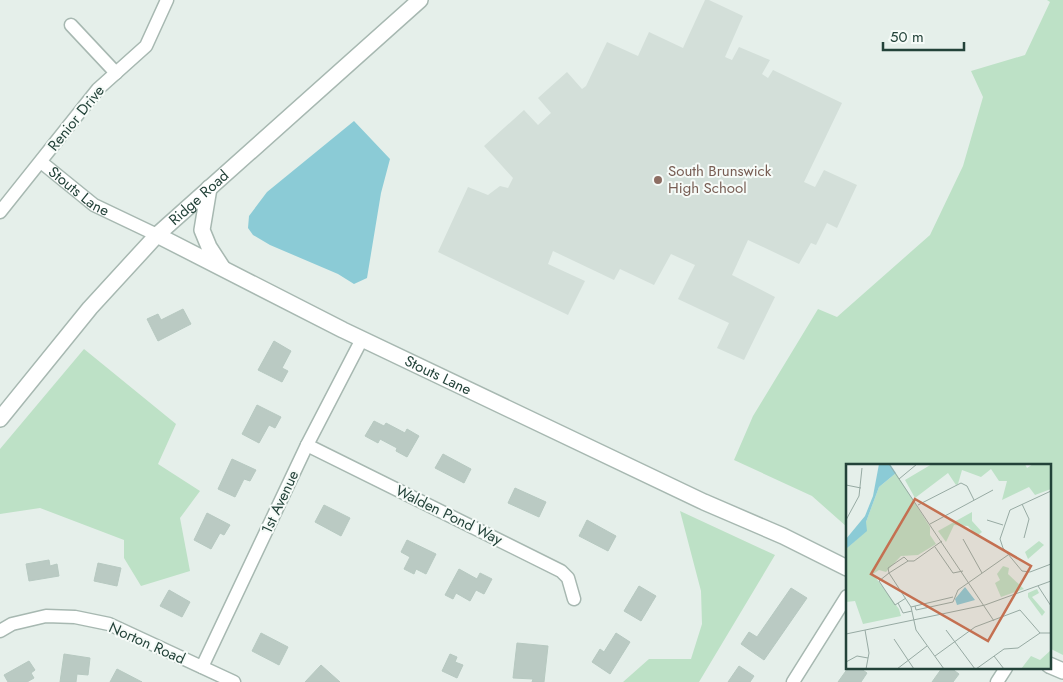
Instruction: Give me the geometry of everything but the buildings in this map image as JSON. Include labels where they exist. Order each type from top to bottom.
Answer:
[{"type":"street","name":"Renior Drive","points":[[0,212],[98,89],[146,46],[167,0]]},
{"type":"street","name":"Ridge Road","points":[[0,419],[90,308],[157,235],[420,0]]},
{"type":"street","points":[[71,25],[116,73]]},
{"type":"street","name":"Stouts Lane","points":[[41,162],[94,205],[362,339],[695,498],[783,536],[846,568]]},
{"type":"street","points":[[209,188],[202,230],[209,247],[223,269]]},
{"type":"street","name":"1st Avenue","points":[[202,667],[307,445],[362,339]]},
{"type":"street","name":"Walden Pond Way","points":[[307,445],[561,571],[568,578],[574,600]]},
{"type":"street","points":[[793,682],[846,598]]},
{"type":"street","name":"Norton Road","points":[[0,631],[12,624],[46,616],[75,617],[108,624],[234,682]]},
{"type":"street","points":[[1050,665],[1063,671]]},
{"type":"street","points":[[997,682],[1005,670]]},
{"type":"shaded area","name":"South Brunswick High School","points":[[705,0],[709,0],[743,16],[725,57],[732,60],[739,47],[770,60],[762,74],[768,78],[773,70],[842,103],[804,182],[815,187],[824,170],[857,185],[837,228],[827,223],[816,245],[811,243],[799,264],[748,240],[732,275],[775,297],[744,360],[717,348],[729,323],[678,299],[695,265],[671,254],[654,285],[620,269],[614,280],[553,251],[548,264],[585,281],[568,315],[438,252],[468,187],[488,195],[500,186],[508,188],[513,178],[484,146],[524,110],[538,125],[551,113],[538,98],[567,72],[582,89],[586,86],[607,42],[638,56],[649,32],[683,48]]},
{"type":"green space","points":[[1047,0],[1063,0],[1063,655],[1050,648],[1050,464],[846,464],[846,526],[812,496],[734,460],[753,416],[818,309],[837,317],[930,235],[963,166],[983,97],[971,71],[1025,55],[1050,2]]},
{"type":"green space","points":[[84,349],[176,424],[158,464],[200,491],[180,518],[190,571],[141,586],[124,558],[124,540],[40,508],[0,514],[0,449]]},
{"type":"green space","points":[[680,511],[775,555],[699,682],[623,682],[649,659],[691,659],[702,624],[701,591]]},
{"type":"water","points":[[354,121],[390,159],[381,193],[367,278],[354,284],[338,274],[270,245],[253,235],[248,228],[249,216],[267,192]]},
{"type":"place","name":"South Brunswick High School","points":[[658,180]]}]
